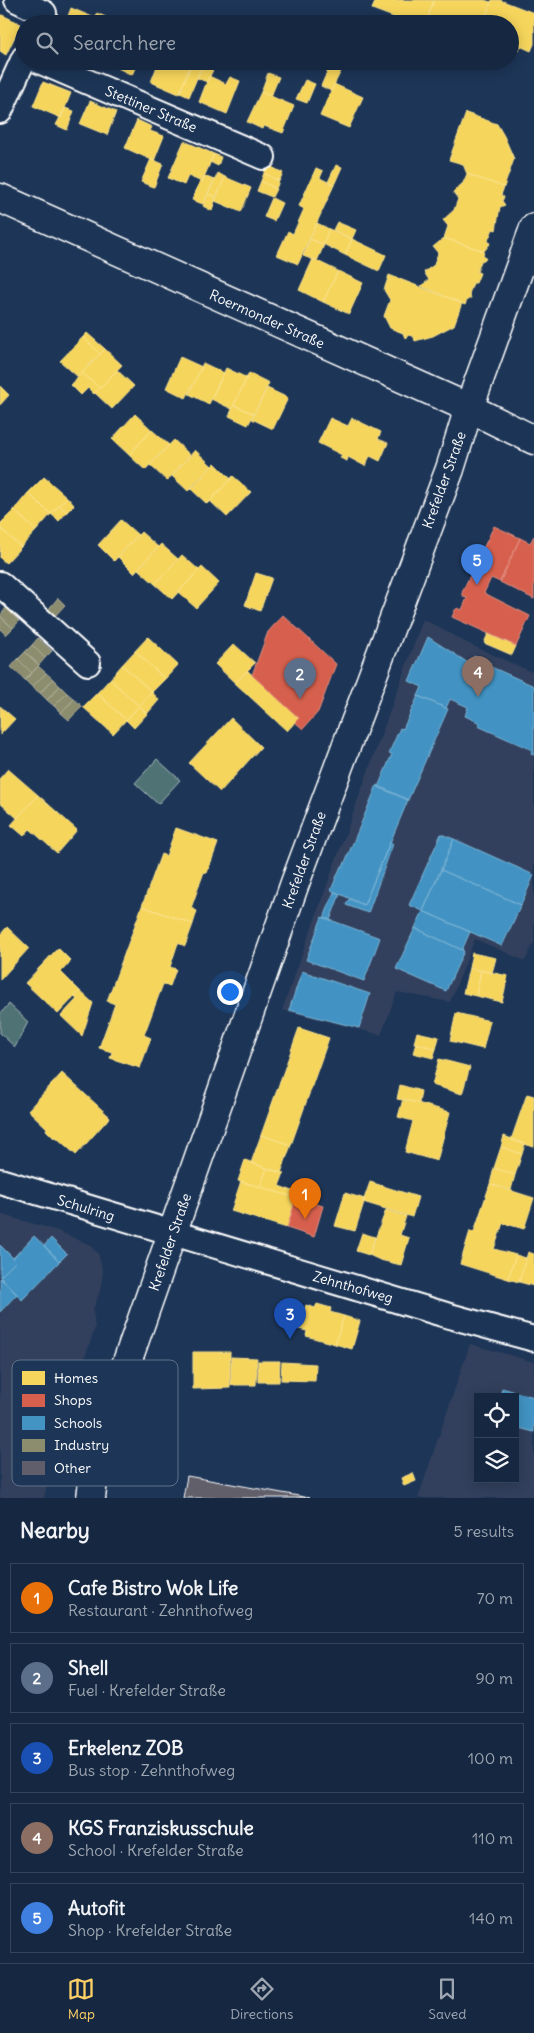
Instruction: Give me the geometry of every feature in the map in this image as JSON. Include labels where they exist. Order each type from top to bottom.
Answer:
[{"type":"main road","name":"Roermonder Straße","points":[[0,198],[469,408],[534,440]]},
{"type":"main road","name":"Krefelder Straße","points":[[128,1360],[295,883],[450,469],[469,408],[534,228]]},
{"type":"street","points":[[17,0],[45,12]]},
{"type":"street","points":[[0,111],[19,70]]},
{"type":"street","name":"Stettiner Straße","points":[[60,70],[263,157]]},
{"type":"street","points":[[0,584],[88,662]]},
{"type":"street","name":"Schulring","points":[[0,1181],[174,1233]]},
{"type":"street","name":"Zehnthofweg","points":[[174,1233],[446,1315],[534,1339]]},
{"type":"shaded area","points":[[423,619],[469,644],[534,673],[534,942],[525,961],[475,939],[450,1002],[397,992],[381,1035],[282,1010]]},
{"type":"shaded area","points":[[0,1214],[58,1231],[88,1244],[98,1253],[103,1273],[100,1291],[93,1310],[95,1328],[84,1360],[12,1360],[12,1486],[47,1486],[44,1498],[0,1498]]},
{"type":"shaded area","points":[[470,1344],[534,1362],[534,1498],[418,1498]]},
{"type":"green space","points":[[157,759],[180,780],[158,804],[135,783]]},
{"type":"green space","points":[[9,1004],[28,1022],[15,1047],[0,1033],[0,1014]]},
{"type":"building: Homes","points":[[376,0],[434,0],[429,15],[388,15],[372,9]]},
{"type":"building: Homes","points":[[434,0],[484,0],[491,2],[486,15],[429,15]]},
{"type":"building: Homes","points":[[492,0],[500,0],[534,13],[534,44],[531,51],[520,46],[519,48],[519,15],[486,15]]},
{"type":"building: Homes","points":[[71,8],[88,15],[68,15]]},
{"type":"building: Homes","points":[[0,14],[15,21],[15,36],[6,55],[0,51]]},
{"type":"building: Homes","points":[[122,70],[134,70],[132,75]]},
{"type":"building: Homes","points":[[156,70],[189,70],[179,94],[151,82]]},
{"type":"building: Homes","points":[[188,70],[200,70],[189,97],[180,93]]},
{"type":"building: Homes","points":[[201,70],[213,70],[207,82],[197,78]]},
{"type":"building: Homes","points":[[328,70],[342,70],[331,91],[321,86]]},
{"type":"building: Homes","points":[[268,73],[279,77],[271,96],[261,92]]},
{"type":"building: Homes","points":[[209,76],[226,84],[230,77],[240,81],[227,114],[199,102]]},
{"type":"building: Homes","points":[[305,80],[315,84],[307,103],[296,99]]},
{"type":"building: Homes","points":[[43,82],[71,93],[61,118],[33,106]]},
{"type":"building: Homes","points":[[334,84],[363,97],[349,128],[320,116]]},
{"type":"building: Homes","points":[[261,92],[294,106],[283,133],[264,126],[262,129],[247,122]]},
{"type":"building: Homes","points":[[90,101],[116,112],[107,135],[80,124]]},
{"type":"building: Homes","points":[[65,108],[74,111],[67,130],[56,125]]},
{"type":"building: Homes","points":[[466,113],[497,124],[504,136],[514,159],[504,187],[467,174],[463,164],[449,160]]},
{"type":"building: Homes","points":[[137,120],[152,127],[150,131],[164,136],[154,161],[125,148]]},
{"type":"building: Homes","points":[[184,141],[214,154],[202,182],[188,176],[184,185],[168,178]]},
{"type":"building: Homes","points":[[214,154],[221,157],[218,166],[210,162]]},
{"type":"building: Homes","points":[[151,159],[163,164],[154,187],[141,182]]},
{"type":"building: Homes","points":[[268,165],[283,173],[279,181],[264,173]]},
{"type":"building: Homes","points":[[336,165],[342,167],[334,185],[328,182]]},
{"type":"building: Homes","points":[[316,168],[323,171],[320,178],[334,185],[298,264],[277,255],[288,231],[293,234],[304,209],[299,206]]},
{"type":"building: Homes","points":[[218,173],[225,177],[216,197],[208,194]]},
{"type":"building: Homes","points":[[264,173],[279,181],[276,189],[261,181]]},
{"type":"building: Homes","points":[[467,174],[504,187],[501,195],[504,197],[502,201],[505,205],[500,207],[496,230],[493,229],[488,240],[490,244],[484,251],[444,238],[448,226],[443,220],[454,210],[458,199],[453,192],[463,183]]},
{"type":"building: Homes","points":[[204,176],[214,180],[203,204],[192,200]]},
{"type":"building: Homes","points":[[225,177],[251,188],[241,212],[215,201]]},
{"type":"building: Homes","points":[[261,181],[276,189],[272,197],[257,191]]},
{"type":"building: Homes","points":[[208,194],[216,197],[212,211],[203,206]]},
{"type":"building: Homes","points":[[272,198],[282,203],[274,221],[264,217]]},
{"type":"building: Homes","points":[[337,222],[356,230],[352,239],[333,230]]},
{"type":"building: Homes","points":[[317,223],[329,229],[323,244],[310,239]]},
{"type":"building: Homes","points":[[329,229],[352,239],[345,255],[323,244]]},
{"type":"building: Homes","points":[[444,238],[484,251],[483,255],[486,259],[481,261],[477,272],[480,273],[476,283],[473,283],[469,294],[471,298],[467,300],[465,305],[421,286],[429,280],[424,272],[434,265],[438,253],[433,247]]},
{"type":"building: Homes","points":[[310,239],[324,245],[317,261],[303,256]]},
{"type":"building: Homes","points":[[352,239],[386,255],[379,271],[345,255]]},
{"type":"building: Homes","points":[[313,259],[338,271],[323,302],[299,290]]},
{"type":"building: Homes","points":[[338,271],[363,283],[349,314],[323,302]]},
{"type":"building: Homes","points":[[389,275],[462,303],[454,325],[433,336],[415,341],[414,337],[409,335],[405,338],[403,333],[390,328],[384,316],[390,300],[384,290]]},
{"type":"building: Homes","points":[[87,333],[105,349],[100,354],[83,337]]},
{"type":"building: Homes","points":[[83,337],[100,354],[78,377],[60,361]]},
{"type":"building: Homes","points":[[105,349],[122,365],[100,388],[82,373]]},
{"type":"building: Homes","points":[[180,357],[202,367],[186,398],[166,388]]},
{"type":"building: Homes","points":[[203,363],[224,373],[209,404],[189,394]]},
{"type":"building: Homes","points":[[226,368],[247,378],[232,409],[211,399]]},
{"type":"building: Homes","points":[[117,370],[134,386],[112,409],[95,393]]},
{"type":"building: Homes","points":[[82,373],[100,388],[94,394],[88,388],[81,395],[71,385]]},
{"type":"building: Homes","points":[[249,373],[269,383],[254,414],[234,405]]},
{"type":"building: Homes","points":[[0,386],[9,395],[0,405]]},
{"type":"building: Homes","points":[[267,388],[288,398],[273,429],[252,419]]},
{"type":"building: Homes","points":[[234,405],[254,414],[248,425],[229,416]]},
{"type":"building: Homes","points":[[135,414],[152,430],[129,455],[112,439]]},
{"type":"building: Homes","points":[[330,418],[348,426],[352,418],[381,432],[378,439],[388,443],[380,461],[370,456],[365,466],[348,457],[347,461],[340,458],[342,455],[318,443]]},
{"type":"building: Homes","points":[[152,430],[169,445],[145,470],[129,455]]},
{"type":"building: Homes","points":[[174,440],[190,455],[167,481],[150,465]]},
{"type":"building: Homes","points":[[195,450],[212,466],[188,491],[172,476]]},
{"type":"building: Homes","points":[[215,463],[231,479],[207,504],[191,489]]},
{"type":"building: Homes","points":[[233,476],[251,492],[227,517],[210,501]]},
{"type":"building: Homes","points":[[44,477],[67,497],[51,514],[28,493]]},
{"type":"building: Homes","points":[[28,493],[51,514],[36,531],[14,510]]},
{"type":"building: Homes","points":[[67,497],[74,505],[67,512],[59,505]]},
{"type":"building: Homes","points":[[59,505],[67,512],[59,521],[51,514]]},
{"type":"building: Homes","points":[[14,510],[36,531],[21,547],[0,528],[0,524]]},
{"type":"building: Homes","points":[[121,520],[138,535],[114,561],[98,545]]},
{"type":"building: Homes","points":[[0,528],[21,547],[6,563],[0,558]]},
{"type":"building: Homes","points":[[141,532],[158,547],[134,573],[118,557]]},
{"type":"building: Homes","points":[[161,544],[178,559],[155,584],[138,569]]},
{"type":"building: Homes","points":[[182,555],[199,570],[172,599],[155,584]]},
{"type":"building: Homes","points":[[202,567],[219,583],[196,608],[178,592]]},
{"type":"building: Homes","points":[[256,573],[272,578],[260,611],[245,605]]},
{"type":"building: Homes","points":[[488,634],[516,646],[512,655],[484,643]]},
{"type":"building: Homes","points":[[148,637],[178,665],[165,679],[135,651]]},
{"type":"building: Homes","points":[[234,644],[255,663],[235,683],[215,664]]},
{"type":"building: Homes","points":[[135,651],[165,679],[152,692],[122,665]]},
{"type":"building: Homes","points":[[122,665],[152,692],[139,706],[110,679]]},
{"type":"building: Homes","points":[[248,671],[299,718],[287,731],[235,683]]},
{"type":"building: Homes","points":[[110,679],[139,706],[126,720],[97,693]]},
{"type":"building: Homes","points":[[152,692],[159,700],[147,714],[139,706]]},
{"type":"building: Homes","points":[[97,693],[126,720],[113,734],[83,707]]},
{"type":"building: Homes","points":[[0,706],[15,719],[0,735]]},
{"type":"building: Homes","points":[[139,706],[147,714],[134,728],[126,720]]},
{"type":"building: Homes","points":[[231,718],[261,747],[220,792],[189,763]]},
{"type":"building: Homes","points":[[8,769],[38,795],[17,818],[0,803],[0,778]]},
{"type":"building: Homes","points":[[38,795],[77,830],[57,853],[30,829],[24,836],[11,825]]},
{"type":"building: Homes","points":[[176,828],[218,843],[207,873],[204,872],[191,908],[197,911],[193,924],[142,906],[161,854],[166,856]]},
{"type":"building: Homes","points":[[142,906],[193,924],[185,946],[178,943],[170,967],[176,969],[170,986],[163,984],[144,1035],[151,1038],[140,1068],[110,1058],[112,1052],[99,1048],[115,1004],[107,1001]]},
{"type":"building: Homes","points":[[7,927],[29,948],[0,980],[0,935]]},
{"type":"building: Homes","points":[[58,948],[71,961],[61,972],[80,991],[58,1014],[25,983]]},
{"type":"building: Homes","points":[[472,953],[496,958],[492,973],[469,968]]},
{"type":"building: Homes","points":[[469,968],[481,971],[476,996],[463,993]]},
{"type":"building: Homes","points":[[481,970],[508,976],[502,1002],[476,996]]},
{"type":"building: Homes","points":[[80,991],[93,1003],[82,1036],[61,1016],[77,999],[74,997]]},
{"type":"building: Homes","points":[[456,1013],[490,1021],[483,1049],[450,1041]]},
{"type":"building: Homes","points":[[299,1028],[329,1038],[291,1145],[261,1135]]},
{"type":"building: Homes","points":[[417,1032],[439,1037],[436,1049],[414,1043]]},
{"type":"building: Homes","points":[[416,1043],[436,1049],[433,1058],[413,1053]]},
{"type":"building: Homes","points":[[439,1059],[470,1067],[462,1094],[432,1085]]},
{"type":"building: Homes","points":[[62,1073],[110,1117],[76,1155],[55,1136],[54,1138],[46,1130],[47,1128],[28,1110]]},
{"type":"building: Homes","points":[[400,1085],[421,1091],[419,1103],[397,1099]]},
{"type":"building: Homes","points":[[527,1094],[534,1096],[534,1147],[511,1140]]},
{"type":"building: Homes","points":[[403,1099],[450,1112],[437,1161],[405,1152],[413,1121],[398,1117]]},
{"type":"building: Homes","points":[[261,1135],[291,1145],[281,1173],[251,1163]]},
{"type":"building: Homes","points":[[504,1136],[525,1144],[522,1154],[501,1147]]},
{"type":"building: Homes","points":[[501,1147],[522,1154],[515,1175],[494,1168]]},
{"type":"building: Homes","points":[[245,1160],[267,1168],[260,1187],[238,1181]]},
{"type":"building: Homes","points":[[267,1168],[284,1173],[279,1186],[301,1194],[297,1193],[296,1198],[260,1187]]},
{"type":"building: Homes","points":[[494,1168],[515,1175],[511,1190],[490,1184]]},
{"type":"building: Homes","points":[[241,1181],[296,1198],[287,1228],[231,1211]]},
{"type":"building: Homes","points":[[370,1182],[418,1197],[412,1217],[363,1202]]},
{"type":"building: Homes","points":[[490,1184],[534,1198],[524,1229],[503,1223],[494,1249],[516,1255],[508,1279],[460,1264],[470,1231],[474,1232]]},
{"type":"building: Homes","points":[[302,1191],[316,1195],[313,1203],[296,1198],[297,1193],[301,1194]]},
{"type":"building: Homes","points":[[345,1193],[365,1199],[355,1231],[335,1226]]},
{"type":"building: Homes","points":[[386,1210],[406,1216],[400,1235],[409,1238],[401,1265],[369,1255]]},
{"type":"building: Homes","points":[[362,1233],[375,1237],[369,1255],[356,1251]]},
{"type":"building: Homes","points":[[528,1252],[534,1254],[534,1286],[519,1282]]},
{"type":"building: Homes","points":[[516,1255],[526,1258],[519,1282],[508,1279]]},
{"type":"building: Homes","points":[[317,1304],[331,1308],[330,1312],[344,1316],[335,1344],[306,1336],[307,1331],[299,1329],[306,1305],[315,1308]]},
{"type":"building: Homes","points":[[344,1316],[360,1321],[352,1349],[335,1344]]},
{"type":"building: Homes","points":[[193,1352],[230,1352],[230,1388],[193,1389]]},
{"type":"building: Homes","points":[[231,1357],[257,1358],[256,1385],[231,1385]]},
{"type":"building: Homes","points":[[258,1361],[280,1361],[279,1382],[258,1382]]},
{"type":"building: Homes","points":[[282,1362],[316,1364],[315,1381],[281,1380]]},
{"type":"building: Homes","points":[[413,1473],[416,1481],[404,1486],[401,1478]]},
{"type":"building: Shops","points":[[494,526],[520,538],[500,582],[491,578],[484,593],[530,616],[516,646],[452,617],[455,610],[458,608],[462,610],[467,598],[462,593]]},
{"type":"building: Shops","points":[[534,536],[534,599],[500,582],[520,538],[530,543]]},
{"type":"building: Shops","points":[[283,615],[336,664],[318,712],[303,729],[295,722],[299,718],[252,675],[268,632]]},
{"type":"building: Shops","points":[[296,1198],[323,1206],[314,1237],[287,1228]]},
{"type":"building: Schools","points":[[428,637],[470,664],[474,656],[491,663],[489,666],[534,686],[534,755],[531,754],[532,750],[478,726],[480,723],[465,716],[468,707],[450,699],[446,708],[418,696],[422,687],[409,681]]},
{"type":"building: Schools","points":[[418,696],[448,709],[408,800],[378,787],[392,754],[389,753],[400,728],[403,729]]},
{"type":"building: Schools","points":[[377,785],[408,800],[364,905],[331,890],[341,866],[343,867]]},
{"type":"building: Schools","points":[[441,834],[454,839],[423,911],[409,905]]},
{"type":"building: Schools","points":[[454,839],[534,875],[521,905],[441,870]]},
{"type":"building: Schools","points":[[390,842],[393,844],[368,913],[346,905],[349,899],[364,905]]},
{"type":"building: Schools","points":[[441,870],[521,905],[502,946],[423,911]]},
{"type":"building: Schools","points":[[334,892],[340,894],[330,920],[324,918]]},
{"type":"building: Schools","points":[[423,911],[470,932],[462,950],[415,928]]},
{"type":"building: Schools","points":[[322,917],[380,938],[364,981],[306,960]]},
{"type":"building: Schools","points":[[415,928],[464,951],[446,991],[396,969]]},
{"type":"building: Schools","points":[[302,971],[370,994],[359,1028],[289,1010]]},
{"type":"building: Schools","points":[[34,1236],[59,1262],[22,1300],[0,1277],[16,1261],[13,1258]]},
{"type":"building: Schools","points":[[51,1238],[67,1254],[59,1262],[44,1246]]},
{"type":"building: Schools","points":[[0,1245],[16,1261],[0,1277]]},
{"type":"building: Schools","points":[[0,1278],[17,1294],[0,1312]]},
{"type":"building: Schools","points":[[502,1388],[534,1397],[534,1432],[519,1428],[519,1393],[501,1393]]},
{"type":"building: Industry","points":[[58,598],[65,605],[53,618],[46,612]]},
{"type":"building: Industry","points":[[6,608],[19,621],[13,628],[0,616]]},
{"type":"building: Industry","points":[[0,616],[13,628],[6,635],[0,629]]},
{"type":"building: Industry","points":[[38,638],[52,651],[45,658],[32,645]]},
{"type":"building: Industry","points":[[32,645],[45,658],[39,665],[25,652]]},
{"type":"building: Industry","points":[[25,652],[39,665],[32,673],[18,659]]},
{"type":"building: Industry","points":[[18,659],[32,673],[25,680],[11,667]]},
{"type":"building: Industry","points":[[38,666],[46,673],[32,687],[25,680]]},
{"type":"building: Industry","points":[[46,673],[53,679],[40,693],[32,687]]},
{"type":"building: Industry","points":[[53,679],[60,686],[47,700],[40,693]]},
{"type":"building: Industry","points":[[60,686],[67,693],[54,706],[47,700]]},
{"type":"building: Industry","points":[[67,693],[74,699],[61,713],[54,706]]},
{"type":"building: Industry","points":[[74,699],[82,706],[69,720],[61,713]]},
{"type":"building: Other","points":[[187,1476],[310,1498],[183,1498]]},
{"type":"place","name":"Autofit","points":[[477,585]]},
{"type":"place","name":"KGS Franziskusschule","points":[[478,697]]},
{"type":"place","name":"Shell","points":[[300,699]]},
{"type":"place","name":"Cafe Bistro Wok Life","points":[[305,1219]]},
{"type":"place","name":"Erkelenz ZOB","points":[[290,1339]]}]
